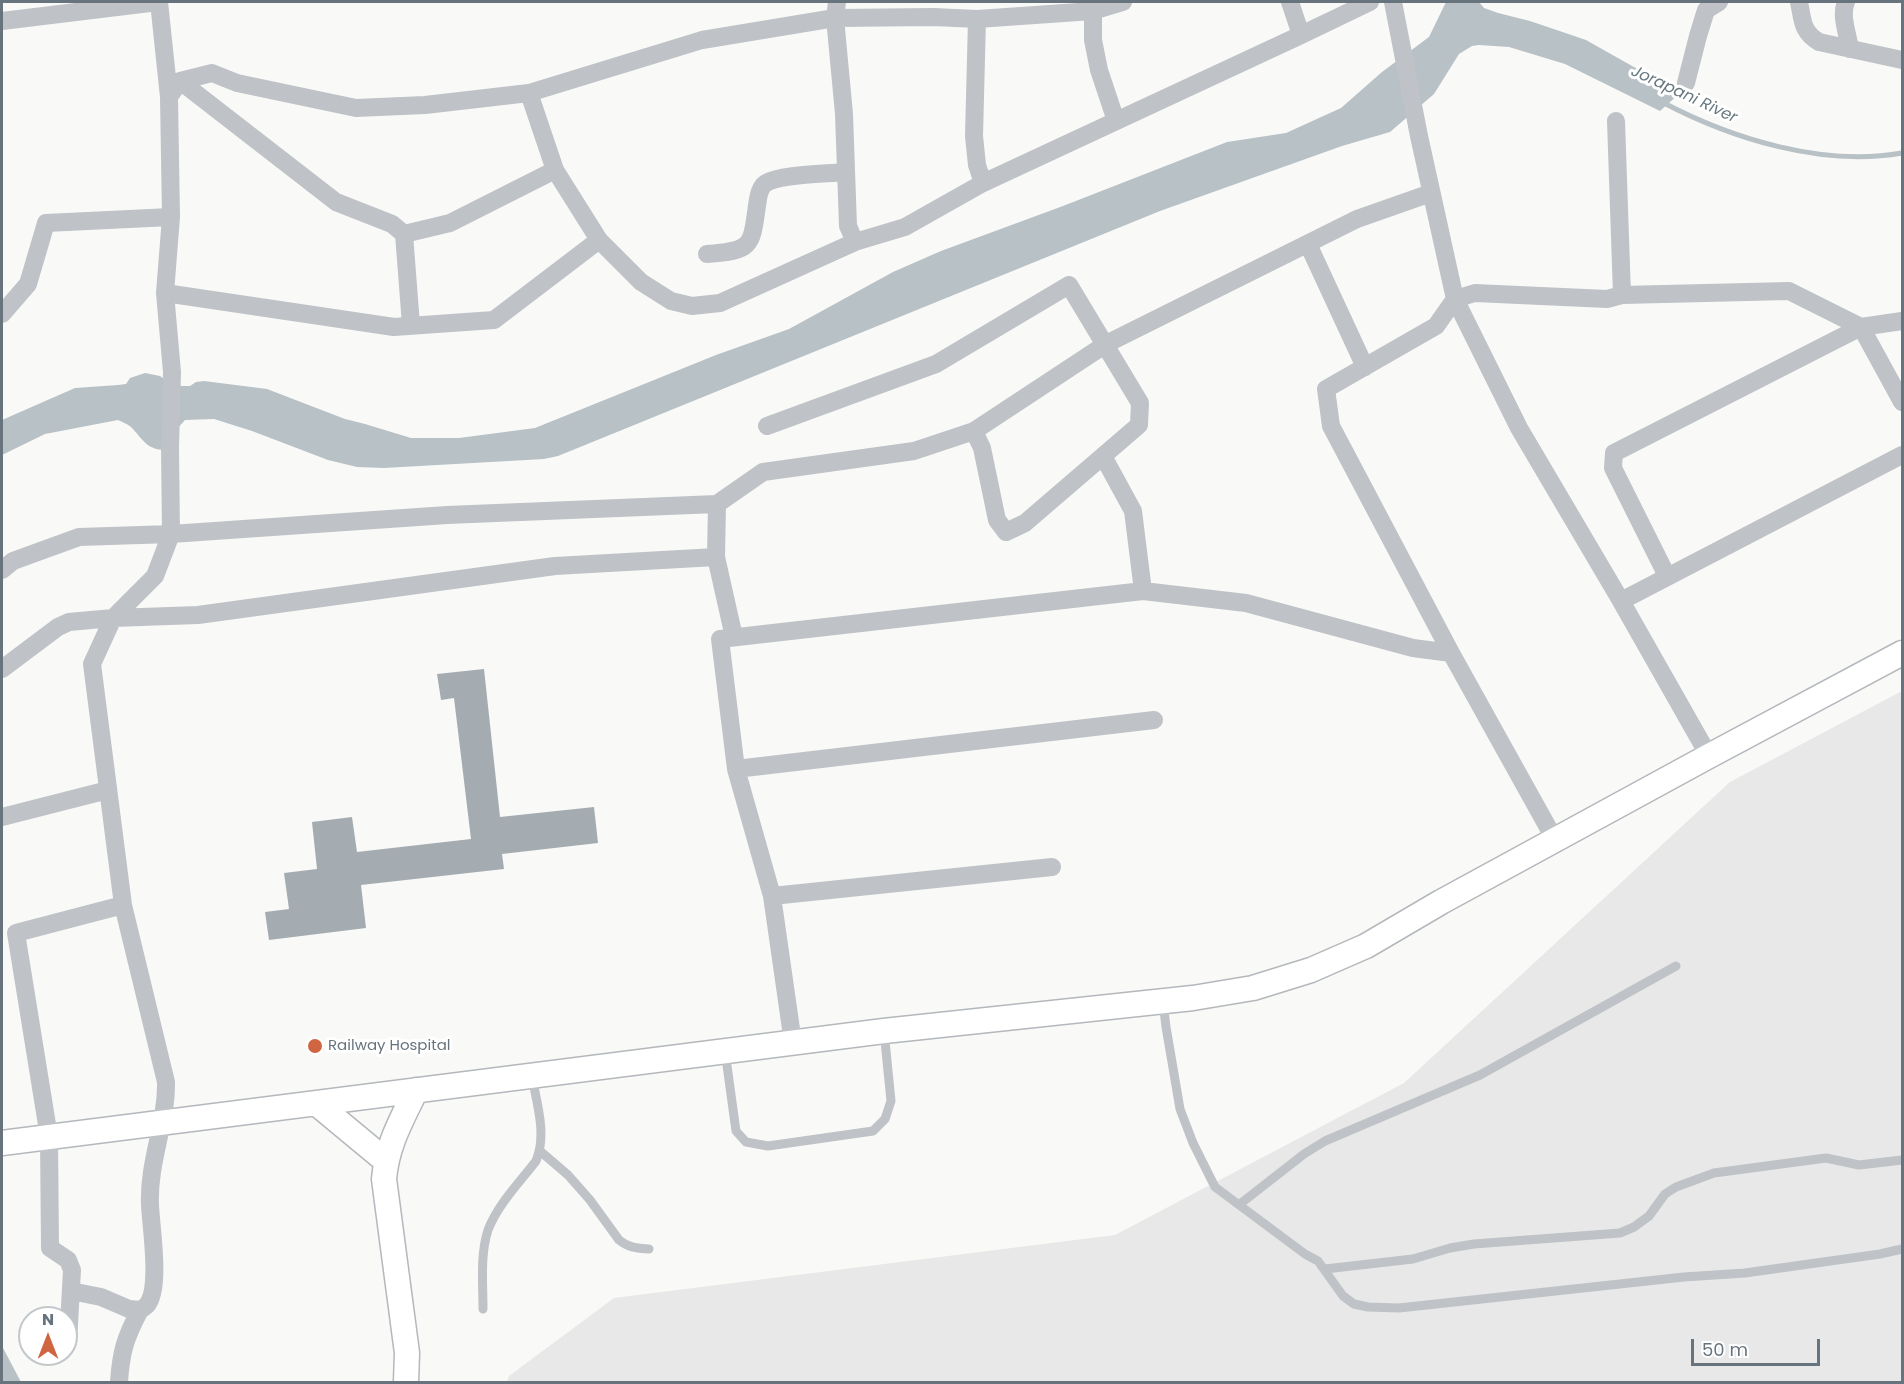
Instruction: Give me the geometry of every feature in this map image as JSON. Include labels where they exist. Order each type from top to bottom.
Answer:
[{"type":"main road","points":[[2,1143],[884,1031],[1223,994],[1253,988],[1292,977],[1339,959],[1902,653]]},
{"type":"main road","points":[[406,1383],[407,1353],[384,1179],[391,1143],[416,1090]]},
{"type":"main road","points":[[316,1103],[386,1161]]},
{"type":"street","points":[[2,21],[126,4],[159,2],[169,97],[171,217],[165,293],[172,372],[171,534],[155,576],[113,618],[92,664],[123,905],[166,1082],[166,1101],[151,1167],[149,1188],[154,1282],[147,1305],[140,1311],[128,1332],[120,1356],[119,1383]]},
{"type":"street","points":[[169,97],[180,81],[212,73],[237,83],[356,108],[425,105],[529,93],[702,40],[836,10],[900,17],[977,19],[1123,2]]},
{"type":"street","points":[[1290,2],[1301,35]]},
{"type":"street","points":[[529,93],[555,170],[599,240],[640,282],[671,302],[692,306],[720,303],[855,242],[905,227],[983,183],[1370,2]]},
{"type":"street","points":[[1686,83],[1706,10],[1719,2]]},
{"type":"street","points":[[1799,2],[1805,30],[1810,37],[1819,42],[1902,60]]},
{"type":"street","points":[[1846,2],[1844,17],[1850,49]]},
{"type":"street","points":[[1393,5],[1431,194],[1455,299],[1519,428],[1709,756]]},
{"type":"street","points":[[1093,6],[1093,40],[1099,70],[1116,121]]},
{"type":"street","points":[[836,10],[844,114],[848,226],[855,242]]},
{"type":"street","points":[[977,19],[974,136],[977,165],[983,183]]},
{"type":"street","points":[[180,81],[336,202],[392,224],[404,234],[411,325]]},
{"type":"street","points":[[1616,121],[1622,295]]},
{"type":"street","points":[[404,234],[450,223],[555,170]]},
{"type":"street","points":[[707,254],[742,249],[750,240],[760,191],[765,183],[779,179],[845,172]]},
{"type":"street","points":[[2,570],[13,561],[79,537],[171,534],[447,515],[717,504],[763,472],[914,451],[974,431],[1106,344],[1357,219],[1431,194]]},
{"type":"street","points":[[2,314],[28,284],[46,223],[171,217]]},
{"type":"street","points":[[165,293],[394,327],[494,320],[599,240]]},
{"type":"street","points":[[1308,244],[1365,367]]},
{"type":"street","points":[[767,426],[936,364],[1069,285],[1140,403],[1139,425],[1025,523],[1006,532],[998,520],[982,448],[974,431]]},
{"type":"street","points":[[1555,840],[1451,653],[1331,426],[1326,389],[1436,326],[1455,299],[1476,294],[1607,299],[1622,295],[1789,291],[1861,327],[1902,402]]},
{"type":"street","points":[[1666,576],[1613,468],[1614,453],[1861,327],[1902,321]]},
{"type":"street","points":[[1621,601],[1902,455]]},
{"type":"street","points":[[1103,456],[1133,511],[1143,591]]},
{"type":"street","points":[[717,504],[716,557],[734,637]]},
{"type":"street","points":[[2,669],[48,634],[69,622],[198,615],[555,566],[716,557]]},
{"type":"street","points":[[793,1043],[772,896],[736,770],[720,639],[1143,591],[1246,603],[1413,648],[1451,653]]},
{"type":"street","points":[[736,770],[1154,720]]},
{"type":"street","points":[[2,817],[108,790]]},
{"type":"street","points":[[772,896],[1052,867]]},
{"type":"street","points":[[69,1306],[72,1270],[68,1260],[50,1248],[49,1137],[15,933],[123,905]]},
{"type":"street","points":[[70,1291],[100,1297],[140,1311]]},
{"type":"lane","points":[[1240,1204],[1304,1154],[1325,1142],[1480,1075],[1677,966]]},
{"type":"lane","points":[[1163,1000],[1179,1109],[1215,1187],[1318,1262],[1343,1296],[1354,1304],[1399,1308],[1684,1277],[1745,1273],[1902,1249]]},
{"type":"lane","points":[[725,1051],[735,1131],[746,1142],[768,1146],[873,1131],[885,1119],[891,1101],[884,1031]]},
{"type":"lane","points":[[483,1309],[483,1264],[488,1230],[497,1212],[536,1161],[540,1151],[540,1127],[532,1076]]},
{"type":"lane","points":[[540,1151],[568,1175],[590,1200],[619,1240],[634,1248],[649,1249]]},
{"type":"lane","points":[[1325,1269],[1413,1259],[1450,1248],[1474,1244],[1620,1233],[1634,1227],[1649,1216],[1665,1194],[1676,1186],[1714,1173],[1826,1158],[1858,1165],[1902,1160]]},
{"type":"shaded area","points":[[1446,2],[1479,2],[1484,8],[1498,13],[1586,40],[1680,93],[1660,111],[1565,64],[1509,47],[1472,46],[1459,54],[1434,94],[1390,132],[1342,146],[1160,211],[558,456],[544,459],[384,468],[357,467],[328,460],[214,419],[185,420],[176,430],[166,450],[149,446],[130,426],[118,420],[45,434],[2,455],[2,420],[75,388],[126,384],[130,378],[145,373],[160,376],[173,386],[190,386],[204,381],[267,389],[345,419],[411,438],[459,438],[535,428],[716,355],[789,329],[893,272],[941,251],[1227,142],[1286,133],[1341,108],[1382,72],[1429,37]]},
{"type":"shaded area","points":[[1902,691],[1902,1382],[507,1382],[509,1376],[614,1298],[1115,1235],[1404,1083],[1730,782]]},
{"type":"shaded area","points":[[2,1346],[21,1382],[2,1382]]},
{"type":"building","points":[[484,669],[500,817],[594,807],[598,843],[502,854],[504,869],[361,885],[366,928],[269,940],[265,912],[289,909],[284,873],[317,869],[312,822],[352,817],[357,852],[471,839],[454,698],[441,700],[437,674]]},
{"type":"waterway","name":"Jorapani River","points":[[1662,102],[1718,128],[1779,147],[1841,156],[1902,153]]},
{"type":"place","name":"Railway Hospital","points":[[315,1046]]}]
